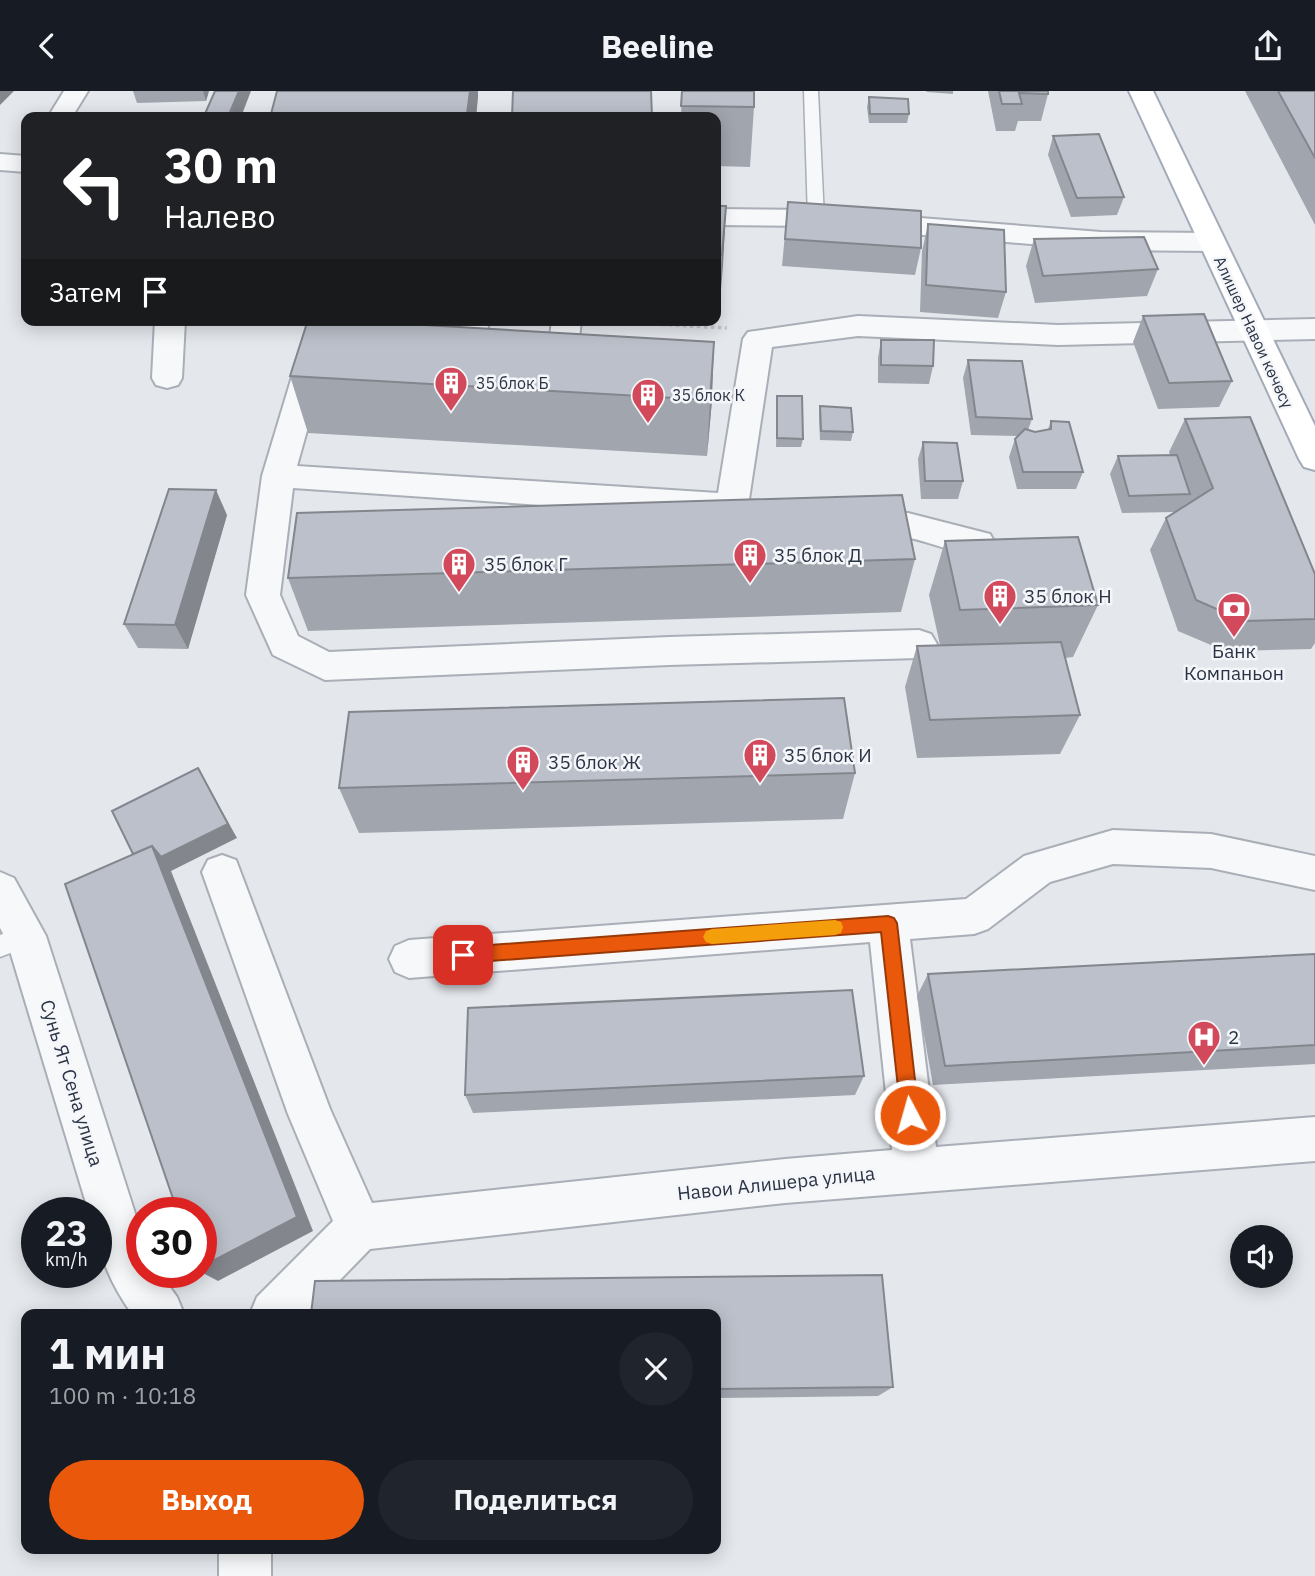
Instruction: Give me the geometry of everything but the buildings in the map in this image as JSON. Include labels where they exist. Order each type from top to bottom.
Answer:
[{"type":"main road","name":"Алишер Навои көчөсү","points":[[1141,91],[1315,459]]},
{"type":"street","points":[[63,112],[76,91]]},
{"type":"street","points":[[0,162],[21,164]]},
{"type":"street","points":[[721,217],[816,218],[1101,241],[1211,242]]},
{"type":"street","points":[[166,378],[170,326]]},
{"type":"street","points":[[322,326],[278,476],[263,595],[285,645],[325,666],[669,650],[919,644]]},
{"type":"street","points":[[465,372],[474,326]]},
{"type":"street","points":[[560,379],[566,326]]},
{"type":"street","points":[[278,476],[745,508],[758,339],[858,326],[1058,335],[1315,329]]},
{"type":"street","points":[[827,519],[908,525],[978,543]]},
{"type":"street","points":[[409,959],[974,916],[1038,869],[1113,847],[1211,851],[1315,873]]},
{"type":"street","points":[[222,872],[310,1114],[359,1227],[279,1309]]},
{"type":"street","name":"Сунь Ят Сена улица","points":[[0,890],[13,941],[130,1271],[157,1309]]},
{"type":"street","points":[[888,923],[916,1169]]},
{"type":"street","name":"Навои Алишера улица","points":[[359,1227],[916,1169],[1315,1139]]},
{"type":"street","points":[[244,1554],[245,1576]]},
{"type":"lane","points":[[811,91],[816,218]]},
{"type":"path","points":[[719,326],[758,339]]},
{"type":"slow traffic","points":[[712,937],[835,927]]},
{"type":"place","name":"35 блок Б","points":[[451,413]]},
{"type":"place","name":"35 блок К","points":[[648,425]]},
{"type":"place","name":"35 блок Д","points":[[750,585]]},
{"type":"place","name":"35 блок Г","points":[[459,594]]},
{"type":"place","name":"35 блок Н","points":[[1000,626]]},
{"type":"place","name":"Банк Компаньон","points":[[1234,639]]},
{"type":"place","name":"35 блок И","points":[[760,785]]},
{"type":"place","name":"35 блок Ж","points":[[523,792]]},
{"type":"place","name":"2","points":[[1204,1067]]},
{"type":"route","points":[[463,955],[888,923],[910,1115]]}]
